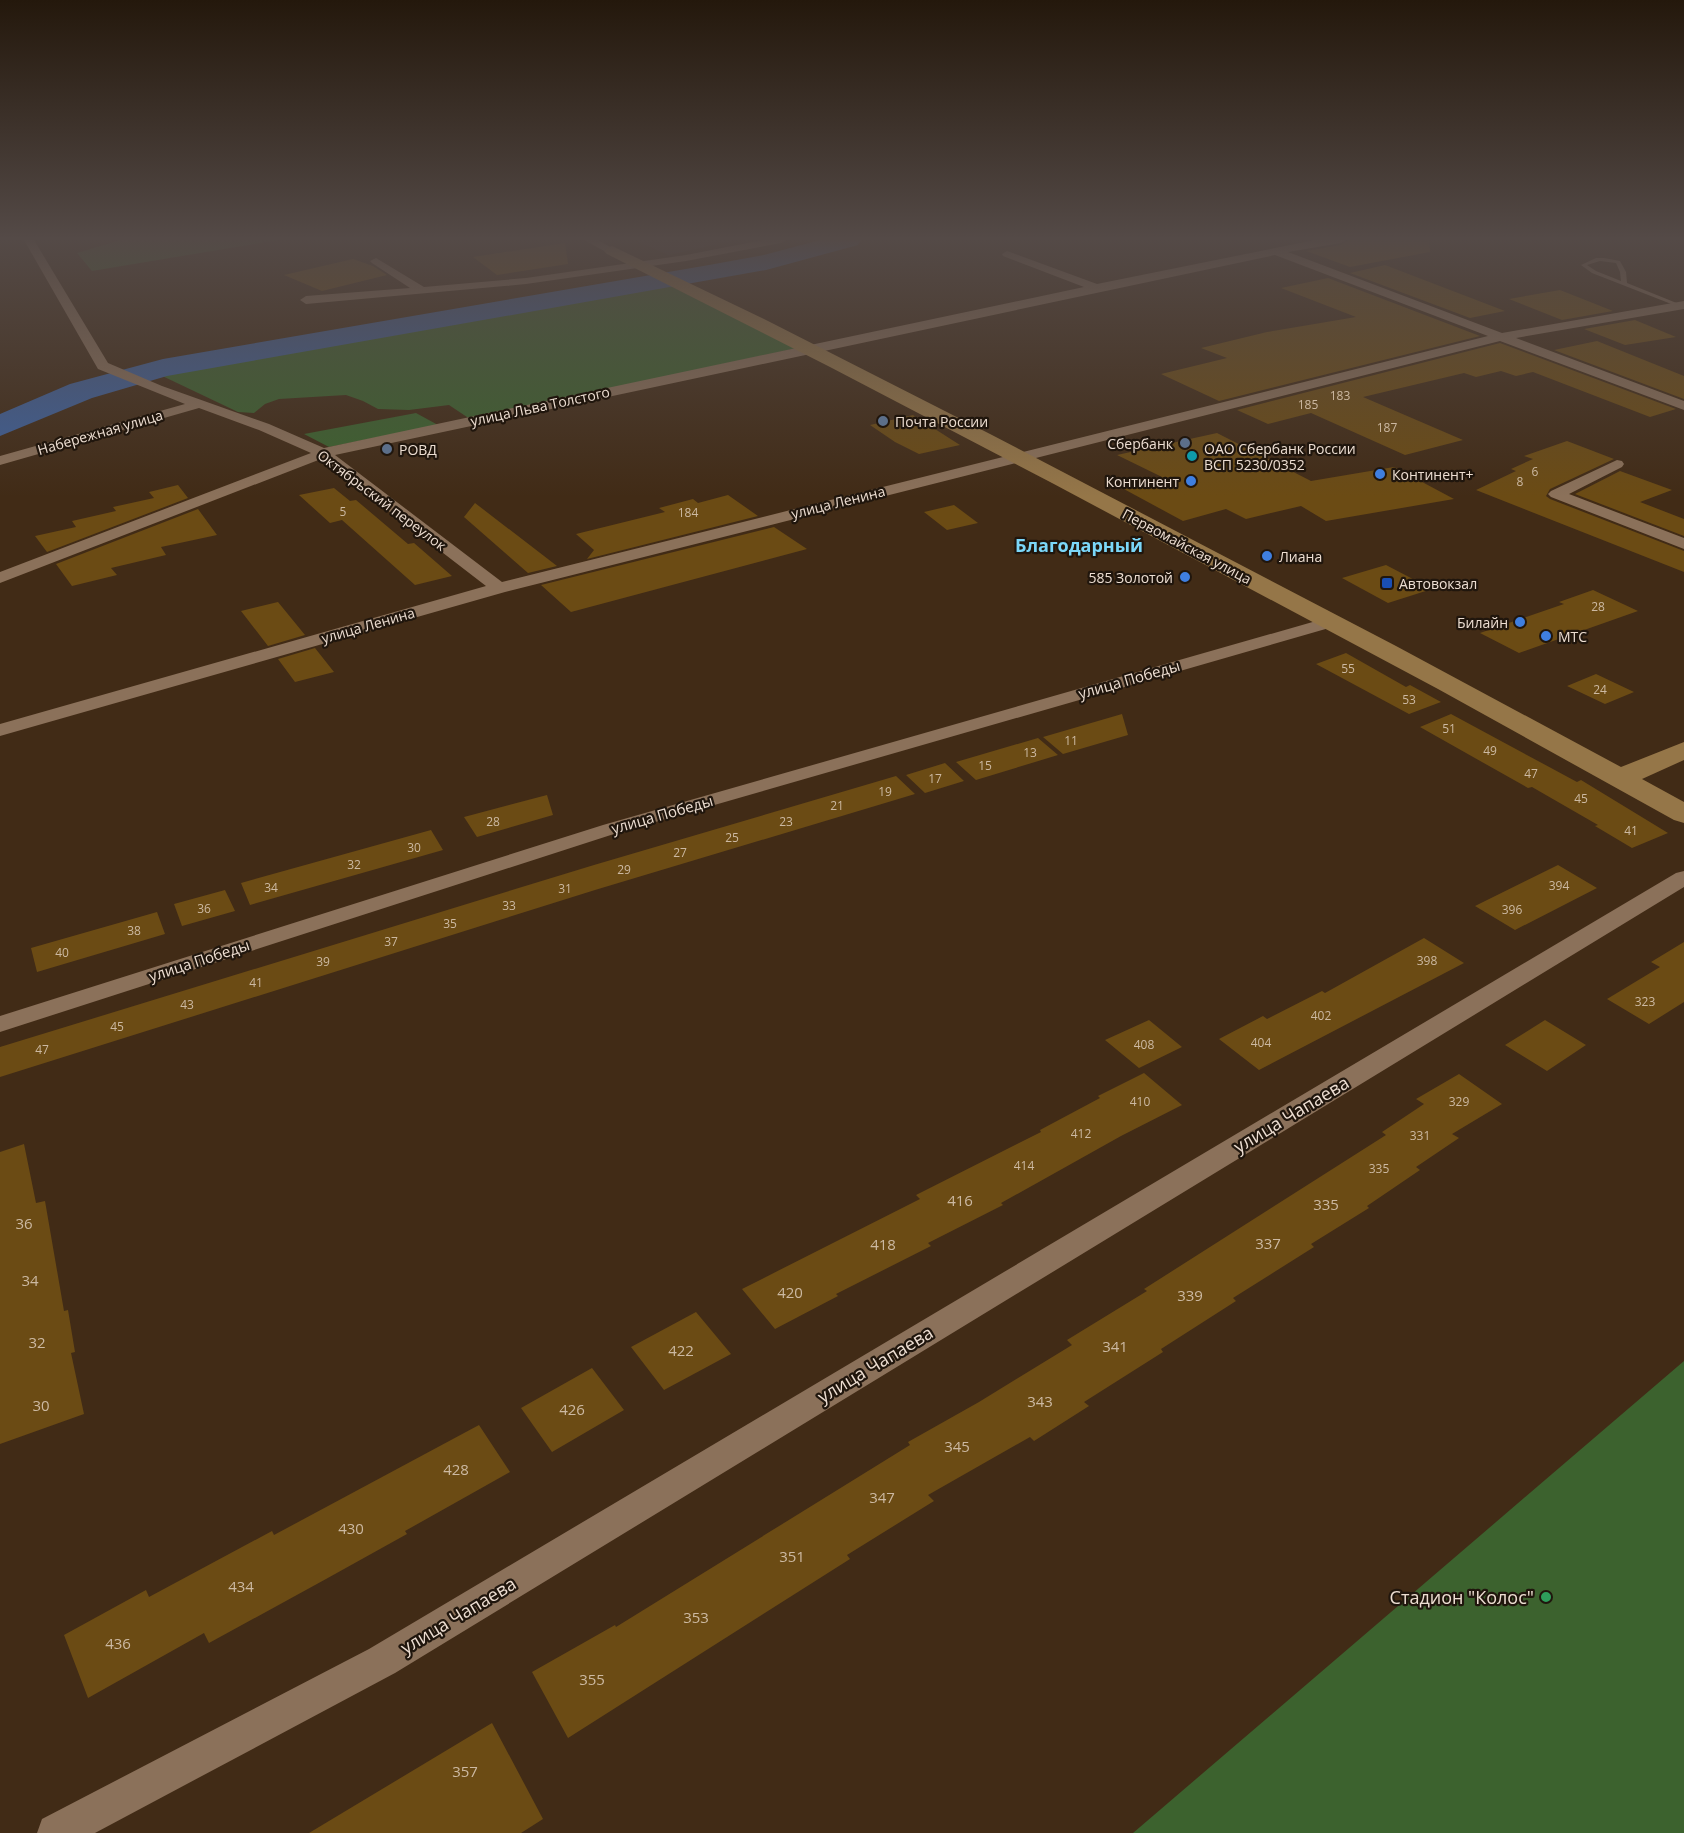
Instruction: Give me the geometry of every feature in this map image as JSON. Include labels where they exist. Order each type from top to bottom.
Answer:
[{"type":"main road","name":"Первомайская улица","points":[[764,326],[1330,622],[1684,814]]},
{"type":"main road","points":[[1621,778],[1684,750]]},
{"type":"street","name":"Октябрьский переулок","points":[[80,326],[104,366],[157,389],[264,427],[323,453],[499,588]]},
{"type":"street","name":"улица Льва Толстого","points":[[0,578],[323,453],[917,326]]},
{"type":"street","points":[[1470,326],[1684,406]]},
{"type":"street","name":"улица Ленина","points":[[0,730],[499,588],[1500,337],[1565,326]]},
{"type":"street","name":"Набережная улица","points":[[0,460],[199,404]]},
{"type":"street","points":[[1617,464],[1556,494],[1684,544]]},
{"type":"street","name":"улица Победы","points":[[0,1024],[610,829],[1330,622]]},
{"type":"street","name":"улица Чапаева","points":[[56,1833],[382,1660],[1684,878]]},
{"type":"green space","points":[[424,326],[756,326],[802,347],[470,419],[449,405],[409,410],[378,409],[346,395],[279,399],[265,404],[254,413],[238,412],[156,373]]},
{"type":"green space","points":[[416,413],[438,425],[329,447],[304,434]]},
{"type":"green space","name":"Стадион \"Колос\"","points":[[1684,1361],[1684,1833],[1133,1833]]},
{"type":"building","points":[[1305,326],[1453,326],[1480,336],[1219,401],[1161,374],[1227,358],[1201,348]]},
{"type":"building","points":[[1604,326],[1648,326],[1676,337],[1625,345],[1584,329]]},
{"type":"building","points":[[1597,341],[1684,376],[1684,399],[1554,350]]},
{"type":"building","points":[[1500,343],[1676,409],[1650,417],[1533,372],[1516,376],[1501,371],[1476,377],[1464,373],[1363,397],[1463,440],[1405,455],[1311,413],[1268,424],[1237,410]]},
{"type":"building","points":[[913,415],[960,445],[919,454],[895,442],[870,425]]},
{"type":"building","points":[[1217,433],[1311,481],[1394,467],[1454,499],[1326,521],[1301,506],[1246,519],[1226,509],[1183,521],[1122,488],[1162,477],[1117,455]]},
{"type":"building","points":[[1567,441],[1614,459],[1550,489],[1546,496],[1684,551],[1684,572],[1476,490],[1516,471],[1511,469],[1533,459],[1524,456]]},
{"type":"building","points":[[1620,471],[1672,490],[1640,502],[1684,519],[1684,536],[1575,494]]},
{"type":"building","points":[[178,485],[188,498],[47,552],[35,536],[76,527],[72,521],[116,511],[113,507],[154,498],[149,492]]},
{"type":"building","points":[[334,488],[350,501],[356,500],[408,544],[414,543],[452,576],[415,585],[342,520],[330,523],[299,495]]},
{"type":"building","points":[[728,495],[758,516],[587,559],[594,550],[576,534],[665,512],[659,508],[693,499],[698,503]]},
{"type":"building","points":[[475,503],[557,566],[528,573],[464,517]]},
{"type":"building","points":[[954,505],[978,523],[947,530],[924,512]]},
{"type":"building","points":[[198,509],[217,535],[161,547],[166,555],[111,568],[117,575],[72,586],[56,564]]},
{"type":"building","points":[[774,527],[807,549],[571,612],[541,585]]},
{"type":"building","name":"Автовокзал","points":[[1386,565],[1432,589],[1388,603],[1342,578]]},
{"type":"building","points":[[1593,590],[1638,611],[1519,653],[1480,633],[1564,604],[1559,602]]},
{"type":"building","points":[[278,602],[305,635],[268,646],[241,611]]},
{"type":"building","points":[[315,648],[334,672],[295,682],[278,659]]},
{"type":"building","points":[[1346,653],[1406,687],[1410,685],[1441,702],[1409,714],[1316,664]]},
{"type":"building","points":[[1596,674],[1634,692],[1605,704],[1567,686]]},
{"type":"building","points":[[1122,714],[1128,735],[1063,754],[1043,737]]},
{"type":"building","points":[[1451,714],[1577,782],[1581,780],[1668,833],[1632,848],[1595,826],[1598,825],[1532,787],[1528,788],[1420,727]]},
{"type":"building","points":[[1038,738],[1058,755],[976,780],[956,762]]},
{"type":"building","points":[[945,763],[964,781],[925,793],[906,775]]},
{"type":"building","points":[[896,776],[915,794],[595,890],[0,1077],[0,1047],[594,865]]},
{"type":"building","points":[[547,795],[553,815],[477,837],[464,817]]},
{"type":"building","points":[[431,830],[443,850],[250,905],[241,883]]},
{"type":"building","points":[[1558,865],[1597,888],[1515,930],[1475,906]]},
{"type":"building","points":[[225,890],[235,911],[182,926],[174,904]]},
{"type":"building","points":[[157,912],[165,934],[37,972],[31,948]]},
{"type":"building","points":[[1424,938],[1464,963],[1259,1070],[1219,1039],[1263,1016],[1267,1019],[1322,991],[1325,993]]},
{"type":"building","points":[[1684,942],[1684,1002],[1649,1024],[1607,999],[1660,967],[1651,962]]},
{"type":"building","points":[[1149,1020],[1182,1047],[1139,1068],[1105,1040]]},
{"type":"building","points":[[1545,1020],[1586,1045],[1547,1071],[1505,1045]]},
{"type":"building","points":[[1144,1073],[1182,1105],[1001,1203],[1003,1205],[928,1243],[931,1246],[836,1294],[838,1296],[775,1329],[742,1289],[920,1199],[916,1195],[1041,1132],[1040,1130],[1100,1098],[1098,1096]]},
{"type":"building","points":[[1459,1074],[1502,1104],[1452,1134],[1459,1138],[1416,1167],[1420,1170],[1367,1206],[1369,1208],[1311,1244],[1314,1247],[1233,1298],[1236,1301],[1161,1349],[1163,1352],[1084,1402],[1089,1406],[1034,1441],[1030,1437],[928,1495],[934,1501],[847,1555],[850,1559],[568,1738],[532,1672],[615,1625],[616,1627],[910,1445],[908,1442],[1072,1345],[1067,1340],[1147,1291],[1144,1289],[1386,1135],[1382,1132],[1424,1104],[1416,1099]]},
{"type":"building","points":[[24,1144],[36,1203],[45,1201],[64,1311],[68,1310],[75,1352],[71,1353],[84,1414],[0,1444],[0,1152]]},
{"type":"building","points":[[696,1312],[731,1354],[664,1390],[631,1347]]},
{"type":"building","points":[[592,1368],[624,1410],[552,1452],[521,1408]]},
{"type":"building","points":[[479,1425],[510,1472],[405,1531],[407,1534],[209,1643],[204,1633],[88,1698],[64,1635],[146,1590],[149,1597],[272,1531],[274,1535]]},
{"type":"building","points":[[492,1723],[543,1819],[521,1833],[309,1833]]},
{"type":"waterway","points":[[0,426],[81,391],[163,368],[407,326]]},
{"type":"place","name":"Почта России","points":[[883,421]]},
{"type":"place","name":"Сбербанк","points":[[1185,443]]},
{"type":"place","name":"РОВД","points":[[387,449]]},
{"type":"place","name":"ОАО Сбербанк России ВСП 5230/0352","points":[[1192,456]]},
{"type":"place","name":"Континент+","points":[[1380,474]]},
{"type":"place","name":"Континент","points":[[1191,481]]},
{"type":"place","name":"Лиана","points":[[1267,556]]},
{"type":"place","name":"585 Золотой","points":[[1185,577]]},
{"type":"place","name":"Автовокзал","points":[[1387,583]]},
{"type":"place","name":"Билайн","points":[[1520,622]]},
{"type":"place","name":"МТС","points":[[1546,636]]},
{"type":"place","name":"Стадион \"Колос\"","points":[[1546,1597]]},
{"type":"district","name":"Благодарный","points":[[1079,545]]}]
